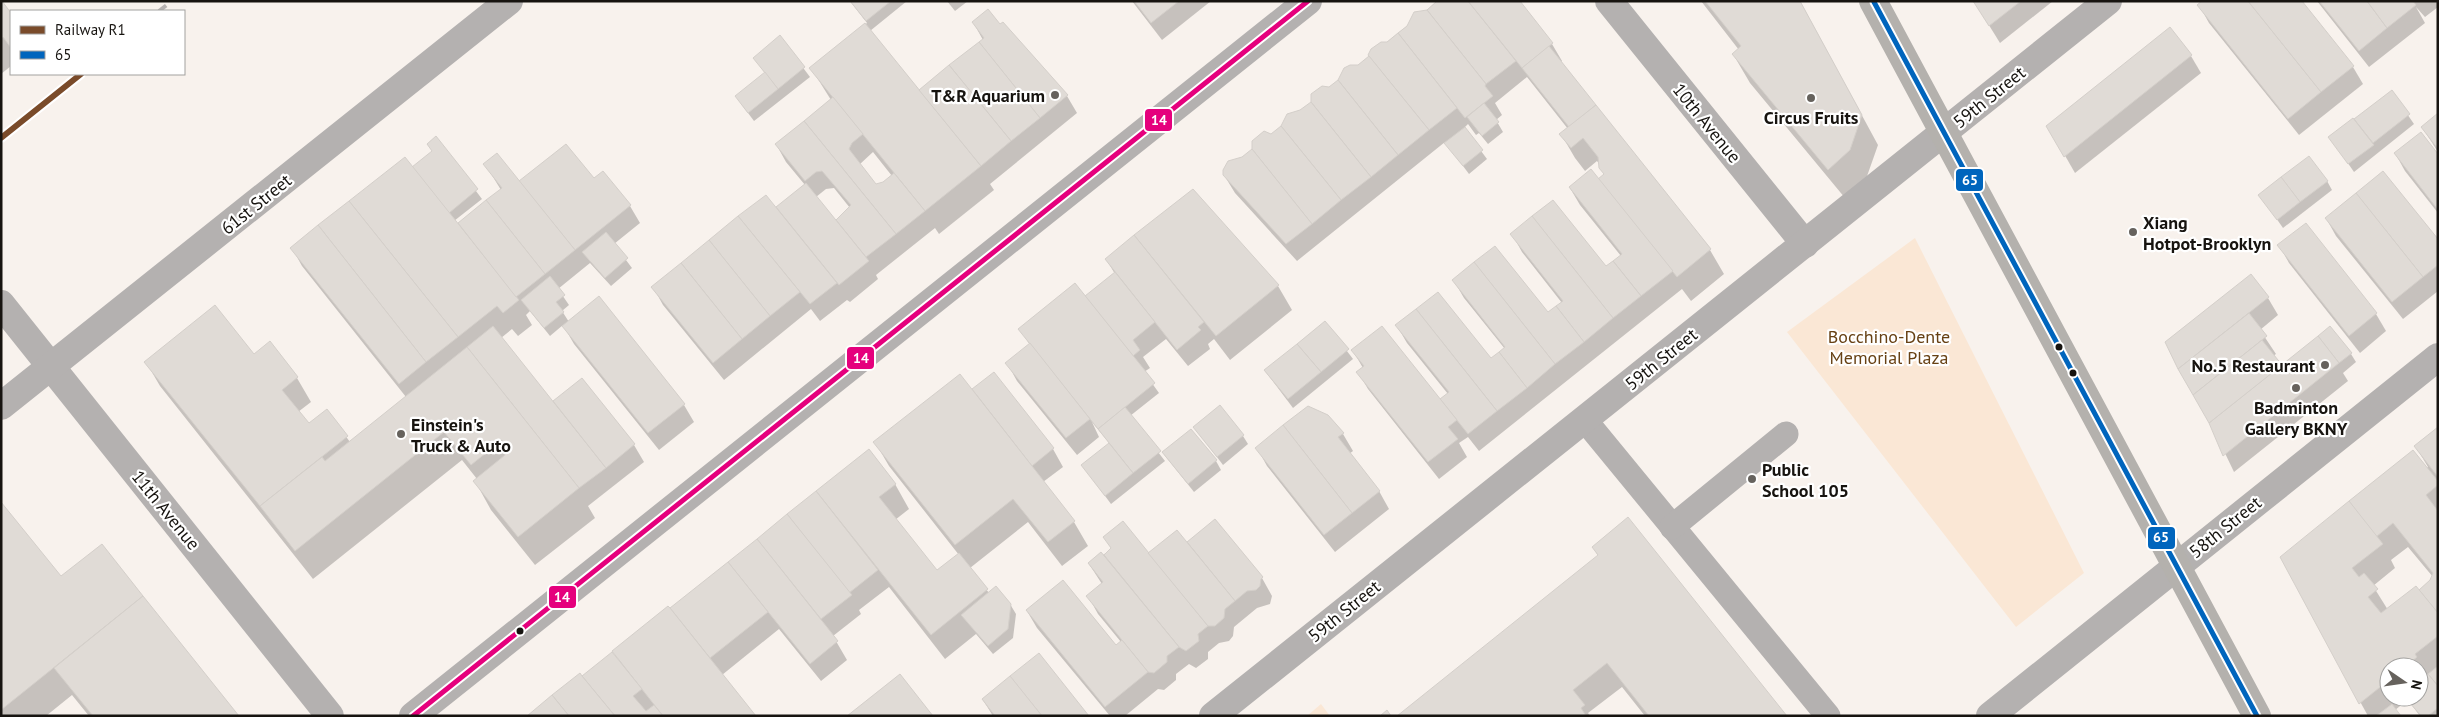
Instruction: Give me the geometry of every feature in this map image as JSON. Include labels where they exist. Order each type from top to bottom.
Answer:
[{"type":"main road","points":[[1873,1],[2257,716]]},
{"type":"street","name":"61st Street","points":[[1,406],[509,1]]},
{"type":"street","points":[[413,716],[1308,1]]},
{"type":"street","name":"10th Avenue","points":[[1609,1],[1805,244]]},
{"type":"street","name":"59th Street","points":[[1213,716],[2108,1]]},
{"type":"street","name":"11th Avenue","points":[[2,305],[330,716]]},
{"type":"street","name":"58th Street","points":[[1990,716],[2438,357]]},
{"type":"lane","points":[[1584,420],[1828,716]]},
{"type":"lane","points":[[1672,527],[1786,434]]},
{"type":"green space","name":"Bocchino-Dente Memorial Plaza","points":[[1915,238],[2084,573],[2016,627],[1787,332]]},
{"type":"green space","points":[[1321,704],[1330,716],[1307,716]]},
{"type":"building","points":[[2,1],[10,12],[10,47],[3,37],[1,39]]},
{"type":"building","points":[[850,1],[891,1],[866,21]]},
{"type":"building","points":[[1134,1],[1179,1],[1151,23]]},
{"type":"building","points":[[1437,1],[1468,1],[1516,61],[1486,84],[1427,10]]},
{"type":"building","points":[[1468,1],[1520,1],[1553,43],[1522,68]]},
{"type":"building","name":"Circus Fruits","points":[[1705,1],[1800,1],[1862,115],[1850,150],[1828,170],[1732,54],[1741,46]]},
{"type":"building","points":[[1973,1],[2021,1],[1989,26]]},
{"type":"building","points":[[2202,1],[2248,1],[2321,92],[2288,119],[2197,5]]},
{"type":"building","points":[[2248,1],[2302,1],[2354,66],[2321,92]]},
{"type":"building","points":[[2319,1],[2367,1],[2387,28],[2359,51]]},
{"type":"building","points":[[2367,1],[2413,1],[2416,5],[2387,28]]},
{"type":"building","points":[[988,9],[1000,24],[1003,22],[1068,95],[1040,118],[979,42],[984,38],[972,22]]},
{"type":"building","points":[[1427,10],[1486,84],[1485,86],[1493,96],[1465,118],[1398,33],[1407,26],[1414,12]]},
{"type":"building","points":[[865,23],[981,166],[925,211],[809,68]]},
{"type":"building","points":[[2170,27],[2192,55],[2064,157],[2046,126]]},
{"type":"building","points":[[1398,33],[1457,108],[1429,130],[1368,55],[1371,49],[1381,42],[1387,42]]},
{"type":"building","points":[[780,35],[805,67],[778,89],[753,58]]},
{"type":"building","points":[[979,42],[1040,118],[1011,141],[949,65]]},
{"type":"building","points":[[1549,46],[1596,105],[1569,127],[1522,68]]},
{"type":"building","points":[[1369,56],[1429,130],[1398,155],[1338,80],[1344,68],[1350,65],[1358,65]]},
{"type":"building","points":[[949,65],[1011,141],[981,166],[919,90]]},
{"type":"building","points":[[765,72],[778,89],[748,113],[735,96]]},
{"type":"building","points":[[1338,80],[1398,155],[1371,177],[1311,102],[1311,94],[1322,86],[1329,87]]},
{"type":"building","points":[[2392,90],[2410,114],[2373,143],[2354,119]]},
{"type":"building","points":[[833,97],[863,134],[852,143],[849,149],[876,184],[883,182],[894,173],[925,211],[896,234],[804,121]]},
{"type":"building","points":[[1311,102],[1371,177],[1341,200],[1281,126],[1287,114],[1300,110]]},
{"type":"building","points":[[1484,103],[1499,122],[1482,136],[1467,117]]},
{"type":"building","points":[[1596,105],[1711,249],[1677,277],[1598,179],[1604,174],[1599,168],[1598,157],[1583,138],[1571,148],[1559,134]]},
{"type":"building","points":[[2438,113],[2438,149],[2421,127]]},
{"type":"building","points":[[2353,118],[2374,145],[2348,164],[2328,137]]},
{"type":"building","points":[[804,121],[896,234],[866,257],[836,220],[851,205],[822,171],[816,172],[805,181],[775,144]]},
{"type":"building","points":[[1281,126],[1341,200],[1312,224],[1252,149],[1252,141],[1264,131],[1271,134]]},
{"type":"building","points":[[1465,127],[1483,150],[1463,166],[1444,143]]},
{"type":"building","points":[[2421,132],[2438,154],[2438,210],[2394,153]]},
{"type":"building","points":[[436,136],[478,189],[449,213],[412,167],[432,151],[427,144]]},
{"type":"building","points":[[566,144],[594,178],[603,171],[631,205],[575,250],[519,181]]},
{"type":"building","points":[[1252,149],[1312,224],[1286,244],[1223,175],[1223,170],[1228,161],[1242,157]]},
{"type":"building","points":[[497,153],[575,250],[545,274],[486,200],[502,188],[483,164]]},
{"type":"building","points":[[2309,156],[2328,181],[2300,202],[2281,177]]},
{"type":"building","points":[[405,157],[519,300],[503,313],[497,306],[458,337],[349,201]]},
{"type":"building","points":[[1591,169],[1673,271],[1641,296],[1613,261],[1622,254],[1569,187]]},
{"type":"building","points":[[2383,171],[2438,239],[2438,265],[2423,277],[2356,193]]},
{"type":"building","points":[[2281,177],[2300,202],[2277,220],[2258,195]]},
{"type":"building","points":[[806,183],[869,261],[839,285],[776,207]]},
{"type":"building","points":[[1193,189],[1279,285],[1216,336],[1134,235]]},
{"type":"building","points":[[2356,193],[2423,277],[2392,302],[2325,218]]},
{"type":"building","points":[[766,195],[837,283],[810,304],[738,216]]},
{"type":"building","points":[[486,200],[545,274],[516,297],[458,223]]},
{"type":"building","points":[[1553,200],[1606,266],[1613,261],[1641,296],[1613,318],[1532,216]]},
{"type":"building","points":[[349,201],[458,337],[426,362],[318,225]]},
{"type":"building","points":[[738,216],[800,292],[770,316],[709,240]]},
{"type":"building","points":[[1532,216],[1613,318],[1584,342],[1556,306],[1563,301],[1510,234]]},
{"type":"building","points":[[2306,223],[2377,313],[2349,336],[2277,245]]},
{"type":"building","points":[[318,225],[426,362],[399,384],[290,248]]},
{"type":"building","points":[[606,232],[628,258],[605,278],[582,252]]},
{"type":"building","points":[[1134,235],[1204,322],[1198,327],[1201,330],[1177,350],[1105,259]]},
{"type":"building","points":[[709,240],[770,316],[742,339],[681,263]]},
{"type":"building","points":[[1495,246],[1548,312],[1556,306],[1584,342],[1555,364],[1474,262]]},
{"type":"building","points":[[1474,262],[1555,364],[1527,388],[1499,352],[1505,347],[1452,280]]},
{"type":"building","points":[[681,263],[742,339],[713,363],[651,287]]},
{"type":"building","points":[[1115,272],[1155,322],[1133,340],[1140,350],[1133,356],[1085,296]]},
{"type":"building","points":[[2251,274],[2269,297],[2178,369],[2165,342]]},
{"type":"building","points":[[550,276],[565,295],[556,302],[564,312],[544,328],[521,300]]},
{"type":"building","points":[[1075,283],[1155,383],[1098,429],[1018,329]]},
{"type":"building","points":[[1438,292],[1491,358],[1499,352],[1527,388],[1497,411],[1416,309]]},
{"type":"building","points":[[599,296],[685,404],[648,433],[562,326]]},
{"type":"building","points":[[215,305],[254,354],[270,341],[298,377],[282,390],[309,423],[327,409],[348,436],[260,506],[144,362]]},
{"type":"building","points":[[1416,309],[1497,411],[1468,434],[1440,399],[1449,392],[1395,325]]},
{"type":"building","points":[[2249,313],[2267,336],[2193,395],[2178,369]]},
{"type":"building","points":[[1325,321],[1349,349],[1321,372],[1297,344]]},
{"type":"building","points":[[493,326],[606,468],[579,488],[467,347]]},
{"type":"building","points":[[1382,326],[1457,420],[1448,427],[1458,439],[1428,462],[1356,372],[1364,366],[1351,350]]},
{"type":"building","points":[[2330,326],[2352,353],[2339,363],[2318,336]]},
{"type":"building","points":[[2318,336],[2339,363],[2223,456],[2209,423]]},
{"type":"building","points":[[2262,340],[2282,365],[2209,423],[2193,395]]},
{"type":"building","points":[[1030,343],[1090,419],[1066,438],[1005,363]]},
{"type":"building","points":[[1297,344],[1321,372],[1288,399],[1264,370]]},
{"type":"building","points":[[467,347],[579,488],[518,537],[473,481],[510,451],[502,440],[471,465],[444,432],[295,551],[260,506],[322,457],[325,461]]},
{"type":"building","points":[[994,372],[1054,448],[1032,466],[972,389]]},
{"type":"building","points":[[960,374],[1075,521],[1048,542],[1013,499],[955,545],[873,442]]},
{"type":"building","points":[[582,378],[635,444],[606,468],[553,401]]},
{"type":"building","points":[[1220,405],[1244,435],[1217,457],[1193,427]]},
{"type":"building","points":[[1308,406],[1328,415],[1344,433],[1338,437],[1380,491],[1352,513],[1283,425]]},
{"type":"building","points":[[1125,407],[1161,451],[1133,473],[1098,429]]},
{"type":"building","points":[[1283,425],[1352,513],[1324,535],[1255,448]]},
{"type":"building","points":[[2438,427],[2438,477],[2414,446]]},
{"type":"building","points":[[1191,429],[1217,460],[1188,484],[1162,452]]},
{"type":"building","points":[[1109,443],[1133,473],[1105,496],[1081,465]]},
{"type":"building","points":[[869,449],[896,484],[879,497],[937,570],[959,553],[988,589],[931,635],[816,491]]},
{"type":"building","points":[[2413,450],[2438,481],[2438,485],[2426,495],[2438,511],[2438,613],[2419,590],[2430,580],[2433,573],[2393,523],[2376,537],[2349,501]]},
{"type":"building","points":[[816,491],[878,570],[849,593],[787,514]]},
{"type":"building","points":[[2349,501],[2383,544],[2352,568],[2359,577],[2364,573],[2378,589],[2368,597],[2381,613],[2416,586],[2438,613],[2438,636],[2415,654],[2417,657],[2379,657],[2379,688],[2359,704],[2280,557]]},
{"type":"building","points":[[1,502],[61,576],[102,544],[143,596],[1,710]]},
{"type":"building","points":[[787,514],[852,595],[821,619],[757,539]]},
{"type":"building","points":[[1628,517],[1787,716],[1649,716],[1607,663],[1573,690],[1585,705],[1581,708],[1586,716],[1397,716],[1598,555],[1592,547]]},
{"type":"building","points":[[1215,519],[1263,577],[1260,586],[1256,590],[1247,591],[1235,601],[1187,542]]},
{"type":"building","points":[[1123,521],[1208,626],[1198,634],[1199,641],[1186,651],[1179,647],[1104,555],[1111,548],[1103,537]]},
{"type":"building","points":[[1177,530],[1235,601],[1225,609],[1224,618],[1215,626],[1208,626],[1148,553]]},
{"type":"building","points":[[757,539],[838,641],[810,664],[728,562]]},
{"type":"building","points":[[1101,552],[1179,647],[1167,656],[1167,662],[1154,673],[1148,672],[1086,596],[1103,582],[1088,563]]},
{"type":"building","points":[[728,562],[768,612],[710,658],[670,608]]},
{"type":"building","points":[[1063,580],[1116,645],[1122,640],[1148,672],[1105,707],[1026,610]]},
{"type":"building","points":[[996,586],[1011,604],[1008,629],[988,646],[961,615]]},
{"type":"building","points":[[143,596],[239,716],[93,716],[54,668]]},
{"type":"building","points":[[668,606],[756,716],[663,716],[612,651]]},
{"type":"building","points":[[612,652],[642,689],[633,696],[646,711],[654,705],[663,716],[615,716],[582,676]]},
{"type":"building","points":[[1039,653],[1089,716],[1042,716],[1010,676]]},
{"type":"building","points":[[2438,666],[2438,686],[2429,675]]},
{"type":"building","points":[[580,673],[615,716],[569,716],[552,695]]},
{"type":"building","points":[[900,674],[933,716],[847,716]]},
{"type":"building","points":[[2429,675],[2438,686],[2438,708],[2428,716],[2421,716],[2413,707],[2429,707]]},
{"type":"building","points":[[1010,676],[1042,716],[995,716],[982,699]]},
{"type":"building","points":[[552,695],[569,716],[527,716]]},
{"type":"building","points":[[2388,707],[2394,707],[2401,716],[2376,716]]},
{"type":"building","points":[[1387,710],[1391,716],[1380,716]]},
{"type":"railway","points":[[160,10],[172,1]]},
{"type":"railway","points":[[1,138],[80,75]]},
{"type":"rail line","name":"R1","points":[[1,138],[80,75]]},
{"type":"transit line","name":"14","points":[[413,716],[1308,1]]},
{"type":"transit line","name":"65","points":[[1874,2],[2257,716]]},
{"type":"place","name":"T&R Aquarium","points":[[1055,95]]},
{"type":"place","name":"Circus Fruits","points":[[1811,98]]},
{"type":"place","name":"Xiang Hotpot-Brooklyn","points":[[2133,232]]},
{"type":"place","name":"No.5 Restaurant","points":[[2325,365]]},
{"type":"place","name":"Badminton Gallery BKNY","points":[[2296,388]]},
{"type":"place","name":"Einstein's Truck & Auto","points":[[401,434]]},
{"type":"place","name":"Public School 105","points":[[1752,479]]}]
